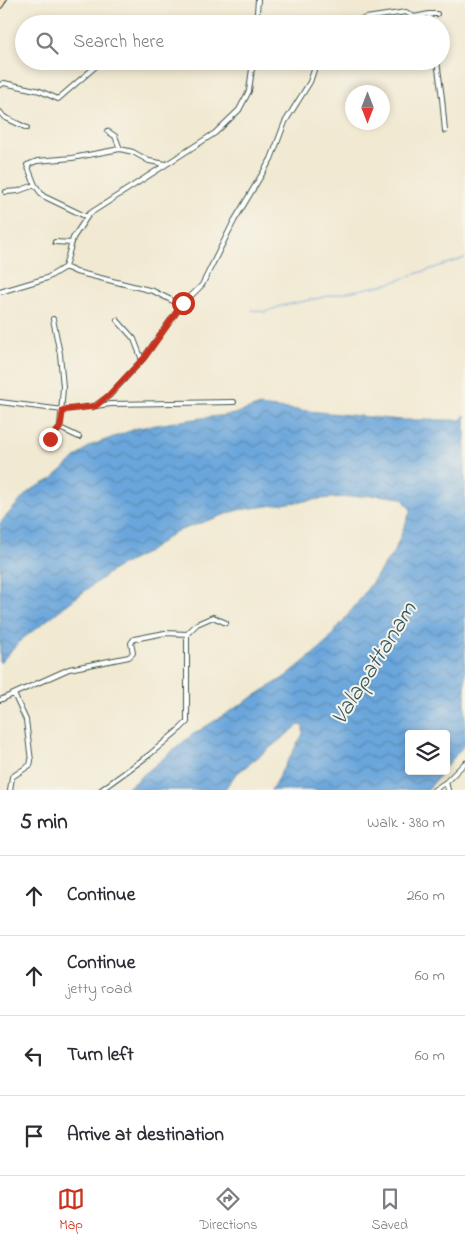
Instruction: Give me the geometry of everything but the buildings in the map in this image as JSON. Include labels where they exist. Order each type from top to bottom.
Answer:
[{"type":"main road","points":[[0,5],[3,0]]},
{"type":"street","points":[[257,15],[258,0]]},
{"type":"street","points":[[386,15],[406,12],[411,15]]},
{"type":"street","points":[[424,15],[436,14]]},
{"type":"street","points":[[0,85],[4,83],[40,91],[58,99],[92,70]]},
{"type":"street","points":[[0,292],[47,278],[65,267],[72,243],[87,217],[114,197],[215,133],[239,110],[249,91],[252,70]]},
{"type":"street","points":[[93,407],[108,396],[142,360],[183,303],[202,285],[234,221],[270,159],[285,122],[310,82],[314,70]]},
{"type":"street","points":[[437,70],[445,131]]},
{"type":"street","points":[[0,112],[4,117],[28,128]]},
{"type":"street","points":[[107,130],[115,136],[120,149]]},
{"type":"street","points":[[87,217],[42,196],[35,185],[27,165],[37,161],[72,158],[120,149],[133,152],[149,161],[166,164]]},
{"type":"street","points":[[6,192],[18,191],[35,185]]},
{"type":"street","points":[[55,242],[72,243]]},
{"type":"street","points":[[65,267],[76,272],[153,291],[173,301],[183,303]]},
{"type":"street","points":[[50,439],[60,428],[63,410],[60,354],[53,319]]},
{"type":"street","points":[[117,320],[134,339],[142,360]]},
{"type":"street","points":[[0,402],[63,410],[111,404],[234,402]]},
{"type":"street","points":[[60,428],[79,437]]},
{"type":"street","points":[[0,700],[69,669],[129,657],[133,653],[130,643],[134,639],[165,632],[187,634],[198,624],[213,617],[226,623]]},
{"type":"street","points":[[101,790],[149,755],[187,722],[187,634]]},
{"type":"street","points":[[10,790],[12,777],[30,765],[31,761],[26,720],[14,694]]},
{"type":"street","points":[[434,790],[446,782],[465,763]]},
{"type":"street","points":[[446,782],[448,790]]},
{"type":"water","name":"Valapattanam","points":[[257,406],[401,420],[461,420],[465,415],[465,744],[450,762],[450,730],[405,730],[405,775],[440,775],[428,790],[271,790],[303,734],[303,726],[299,725],[235,775],[224,790],[125,790],[192,735],[285,677],[325,644],[395,550],[411,510],[402,498],[377,495],[319,499],[238,510],[175,532],[148,552],[114,569],[21,640],[0,663],[0,523],[29,491],[52,479],[89,446],[138,428],[235,414]]},
{"type":"waterway","points":[[252,310],[265,312],[281,306],[391,283],[465,258]]},
{"type":"route","points":[[50,439],[60,428],[63,410],[96,406],[126,378],[144,358],[183,303]]}]
